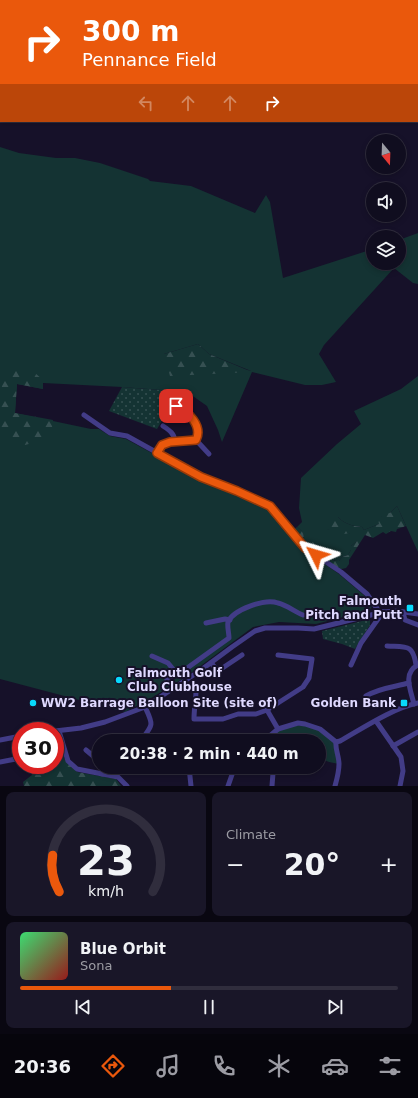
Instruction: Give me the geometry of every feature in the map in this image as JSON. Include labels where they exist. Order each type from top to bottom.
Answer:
[{"type":"street","points":[[176,406],[184,409],[193,420],[198,436],[196,440]]},
{"type":"street","points":[[84,415],[110,433],[127,436],[201,477],[270,506],[305,548],[346,577],[368,596],[381,612]]},
{"type":"street","points":[[162,426],[175,436],[175,441]]},
{"type":"street","points":[[157,453],[162,445],[170,442],[196,440]]},
{"type":"street","points":[[196,440],[208,454]]},
{"type":"street","points":[[167,680],[230,638],[228,625],[230,620],[241,611],[251,606],[269,601],[277,602],[303,615]]},
{"type":"street","points":[[351,665],[361,644],[381,612]]},
{"type":"street","points":[[64,730],[81,728],[105,722],[145,707],[211,663],[251,633],[265,628],[314,629],[381,612],[418,614]]},
{"type":"street","points":[[403,612],[405,620],[417,625]]},
{"type":"street","points":[[206,623],[224,619],[230,620]]},
{"type":"street","points":[[336,742],[400,709],[416,703],[408,677],[411,670],[417,665],[415,655],[412,650],[406,647],[388,646]]},
{"type":"street","points":[[211,663],[218,670],[242,655]]},
{"type":"street","points":[[196,690],[194,719],[223,719],[238,714],[256,714],[267,710],[303,687],[309,678],[312,659],[278,655]]},
{"type":"street","points":[[152,656],[168,663],[177,674]]},
{"type":"street","points":[[366,696],[381,688],[394,687],[409,683]]},
{"type":"street","points":[[145,707],[152,721],[151,729],[146,734]]},
{"type":"street","points":[[267,710],[278,729]]},
{"type":"street","points":[[376,721],[401,757],[403,771],[400,786]]},
{"type":"street","points":[[272,734],[278,729],[298,723],[320,729],[336,742]]},
{"type":"street","points":[[393,746],[418,732]]},
{"type":"street","points":[[0,740],[12,738]]},
{"type":"street","points":[[334,786],[338,774],[339,764],[335,747],[336,742]]},
{"type":"street","points":[[64,750],[68,761],[77,769],[92,772]]},
{"type":"street","points":[[86,750],[92,755]]},
{"type":"street","points":[[0,762],[12,760]]},
{"type":"street","points":[[103,774],[118,777],[127,786]]},
{"type":"street","points":[[190,774],[191,786]]},
{"type":"street","points":[[228,786],[231,774]]},
{"type":"street","points":[[272,786],[273,774]]},
{"type":"green space","points":[[0,147],[19,153],[56,158],[75,158],[100,163],[148,179],[150,181],[191,186],[255,213],[266,195],[270,202],[283,278],[366,251],[366,270],[392,270],[324,345],[319,354],[336,382],[322,385],[305,385],[252,372],[222,442],[207,406],[187,392],[43,383],[43,389],[17,384],[15,413],[91,429],[99,429],[110,436],[126,439],[194,476],[236,493],[268,509],[303,549],[339,574],[366,597],[372,606],[370,610],[316,624],[279,622],[253,627],[187,676],[125,712],[0,679]],"holes":[[[198,344],[209,354],[251,371],[164,354]]]},
{"type":"green space","points":[[418,233],[418,284],[413,283],[397,270],[406,270],[406,237]]},
{"type":"green space","points":[[198,344],[209,354],[252,372],[170,376],[164,354]]},
{"type":"green space","points":[[0,368],[35,373],[43,380],[43,389],[17,384],[15,413],[53,420],[51,438],[25,445],[0,432],[2,381],[0,377]]},
{"type":"green space","points":[[418,376],[418,552],[397,506],[390,513],[382,516],[379,524],[364,530],[362,527],[349,524],[338,517],[327,529],[349,533],[358,539],[351,546],[351,550],[348,555],[342,557],[339,561],[334,561],[314,546],[304,543],[303,534],[297,527],[302,522],[299,508],[301,478],[361,424],[354,411],[401,389]]},
{"type":"green space","points":[[122,387],[172,391],[177,396],[157,429],[109,411]]},
{"type":"green space","points":[[397,506],[406,526],[397,529],[396,532],[391,531],[386,534],[383,532],[373,538],[365,535],[349,560],[349,564],[346,568],[337,570],[305,548],[291,532],[297,527],[303,534],[304,542],[308,543],[311,541],[319,546],[319,549],[324,555],[331,555],[334,561],[339,561],[342,557],[348,555],[351,550],[351,546],[357,539],[353,539],[349,533],[341,534],[323,529],[320,525],[321,519],[327,517],[338,517],[349,524],[362,527],[364,530],[379,524],[378,520],[382,516],[381,512],[390,513]]},
{"type":"green space","points":[[370,619],[370,625],[355,649],[323,639],[322,631]]},
{"type":"green space","points":[[287,725],[313,726],[324,734],[274,734]]},
{"type":"green space","points":[[326,735],[336,742],[339,764],[326,761]]},
{"type":"green space","points":[[64,758],[77,772],[116,779],[121,786],[24,786],[23,782],[32,775],[64,774]]},
{"type":"place","name":"Falmouth Pitch and Putt","points":[[410,608]]},
{"type":"place","name":"Falmouth Golf Club Clubhouse","points":[[119,680]]},
{"type":"place","name":"WW2 Barrage Balloon Site (site of)","points":[[33,703]]},
{"type":"place","name":"Golden Bank","points":[[404,703]]},
{"type":"route","points":[[176,406],[184,409],[190,415],[196,426],[198,436],[196,440],[170,442],[162,445],[157,453],[201,477],[270,506],[305,548],[316,555]]}]
